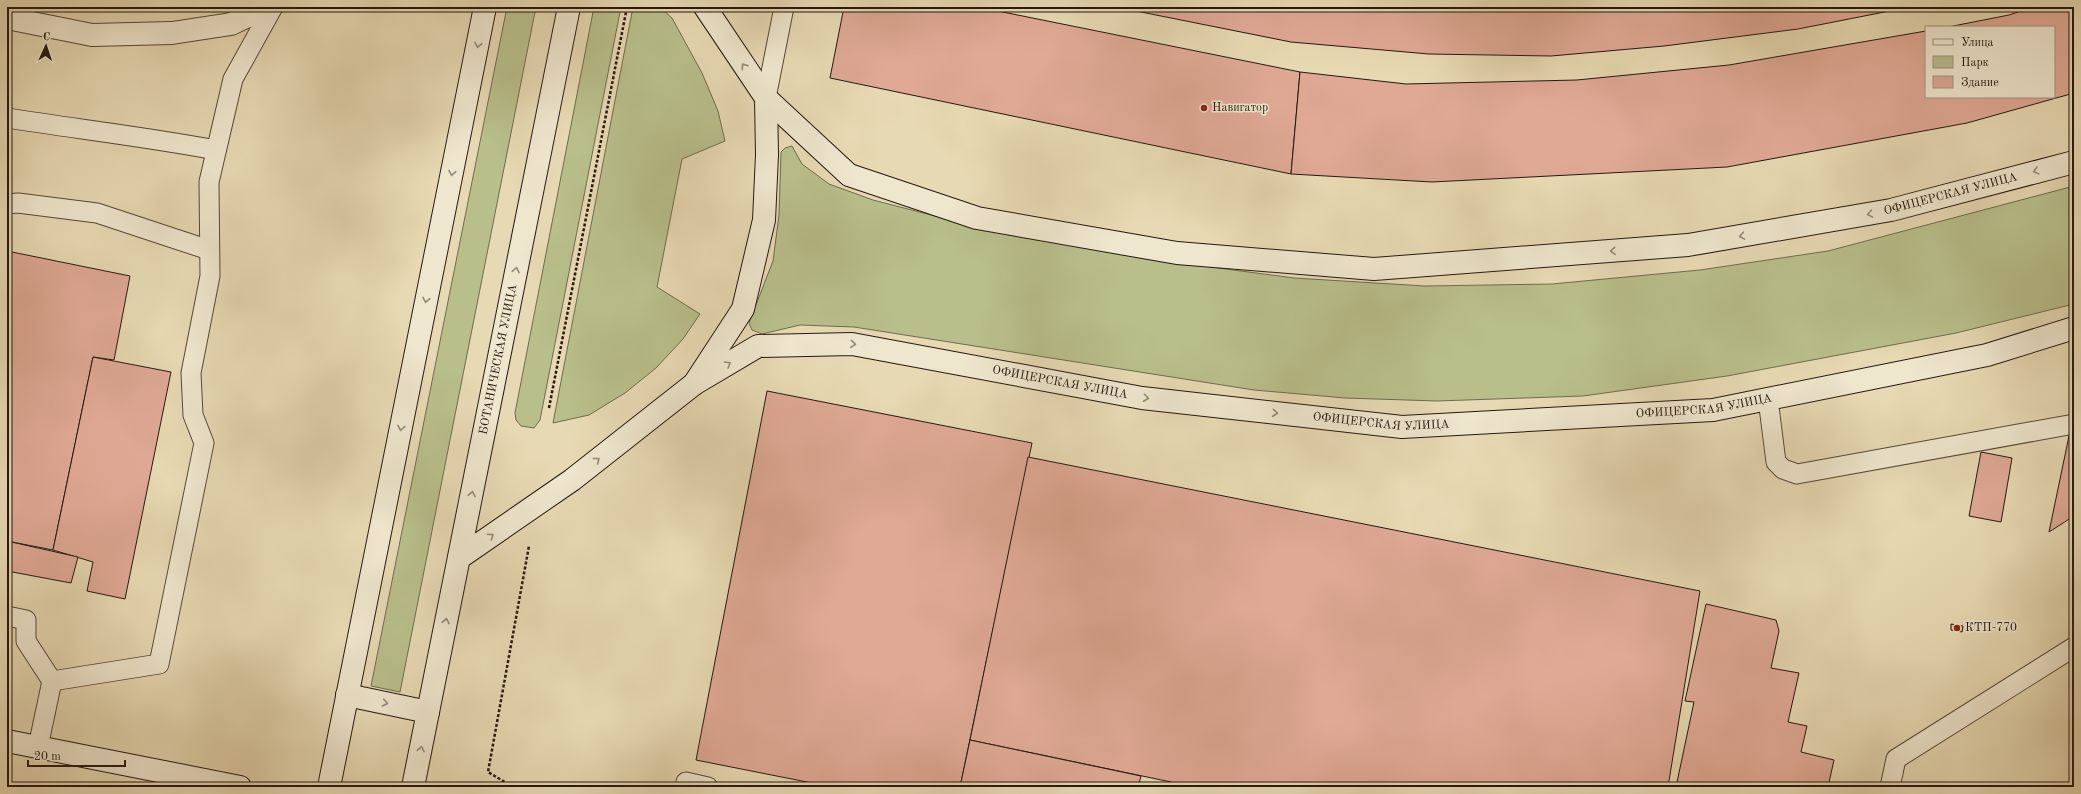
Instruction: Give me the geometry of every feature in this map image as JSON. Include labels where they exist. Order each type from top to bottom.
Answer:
[{"type":"main road","points":[[7,18],[92,35],[172,33],[231,24],[267,7]]},
{"type":"main road","points":[[329,787],[485,7]]},
{"type":"main road","name":"БОТАНИЧЕСКАЯ УЛИЦА","points":[[413,787],[569,7]]},
{"type":"main road","name":"ОФИЦЕРСКАЯ УЛИЦА","points":[[705,7],[766,98],[849,175],[977,218],[1177,253],[1374,269],[1688,245],[1891,210],[2074,162]]},
{"type":"main road","points":[[459,558],[572,480],[694,384],[743,309],[764,220],[767,155],[766,98]]},
{"type":"main road","name":"ОФИЦЕРСКАЯ УЛИЦА","points":[[694,384],[758,346],[852,344],[1142,398],[1402,427],[1713,410],[1987,355],[2074,328]]},
{"type":"main road","points":[[347,695],[428,712]]},
{"type":"main road","points":[[7,741],[240,787]]},
{"type":"lane","points":[[52,681],[159,664],[204,443],[193,415],[192,373],[210,276],[209,182],[233,79],[273,7]]},
{"type":"lane","points":[[766,98],[784,7]]},
{"type":"lane","points":[[7,118],[137,136],[216,150]]},
{"type":"lane","points":[[7,204],[18,203],[97,213],[209,250]]},
{"type":"lane","points":[[1768,399],[1776,462],[1783,470],[1797,474],[2074,424]]},
{"type":"lane","points":[[7,616],[26,620],[26,641],[52,681],[38,747]]},
{"type":"lane","points":[[1890,787],[1896,759],[2074,647]]},
{"type":"lane","points":[[686,782],[708,787]]},
{"type":"path","points":[[549,408],[627,7]]},
{"type":"path","points":[[513,787],[488,772],[529,546]]},
{"type":"green space","points":[[507,7],[536,7],[400,692],[371,686]]},
{"type":"green space","points":[[594,7],[621,7],[540,420],[534,428],[521,426],[516,420],[515,413]]},
{"type":"green space","points":[[633,7],[660,7],[672,18],[702,73],[718,111],[725,141],[682,159],[657,287],[700,314],[683,339],[656,368],[625,393],[589,415],[553,423]]},
{"type":"green space","points":[[792,146],[802,164],[829,184],[873,200],[1009,235],[1173,262],[1294,278],[1425,286],[1552,284],[1700,270],[1828,251],[2074,186],[2074,304],[1956,333],[1727,376],[1583,396],[1437,401],[1345,398],[1254,390],[854,327],[800,325],[762,334],[752,330],[749,323],[773,261],[779,215],[781,152],[785,148]]},
{"type":"building","points":[[844,7],[978,7],[1300,72],[1291,174],[830,78]]},
{"type":"building","points":[[1116,7],[1910,7],[1798,29],[1664,46],[1551,56],[1429,54],[1291,42]]},
{"type":"building","points":[[2033,7],[2074,7],[2074,93],[1967,123],[1727,167],[1432,182],[1291,174],[1300,72],[1406,84],[1577,80],[1729,65],[1925,31],[1925,98],[2055,98],[2055,26],[1953,26],[2009,15]]},
{"type":"building","points":[[7,251],[130,276],[114,360],[93,357],[53,550],[7,541]]},
{"type":"building","points":[[93,357],[171,372],[125,599],[87,591],[93,562],[53,550]]},
{"type":"building","points":[[767,391],[1032,443],[960,787],[832,787],[696,760]]},
{"type":"building","points":[[2074,412],[2074,516],[2049,532]]},
{"type":"building","points":[[1981,452],[2012,458],[2001,522],[1969,516]]},
{"type":"building","points":[[1028,457],[1700,591],[1668,787],[1170,787],[1171,782],[970,740]]},
{"type":"building","points":[[7,541],[78,557],[71,583],[7,571]]},
{"type":"building","points":[[1706,604],[1776,620],[1779,631],[1771,668],[1799,673],[1788,722],[1807,726],[1801,752],[1834,760],[1828,787],[1676,787],[1694,702],[1685,701]]},
{"type":"building","name":"КТП-770","points":[[1951,624],[1963,626],[1962,632],[1951,630]]},
{"type":"building","points":[[970,740],[1141,776],[1138,787],[960,787]]},
{"type":"place","name":"Навигатор","points":[[1204,108]]},
{"type":"place","name":"КТП-770","points":[[1957,628]]}]
